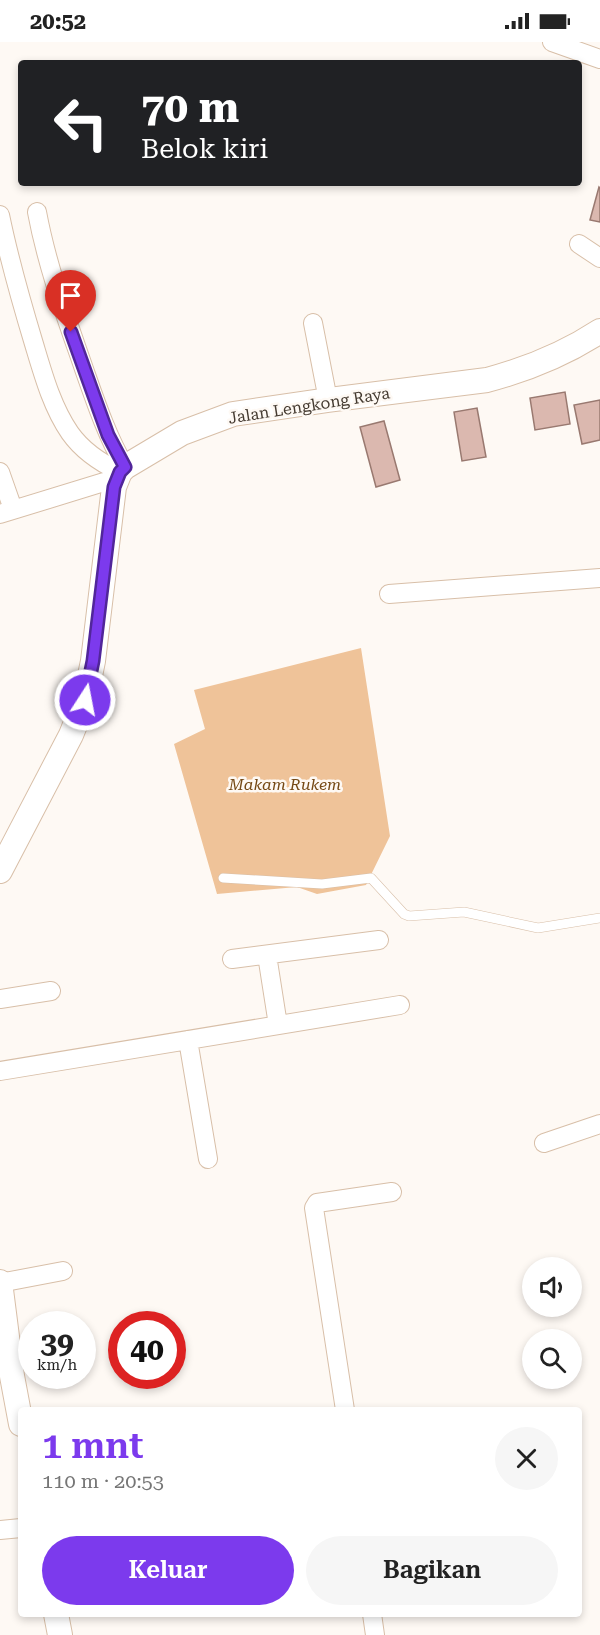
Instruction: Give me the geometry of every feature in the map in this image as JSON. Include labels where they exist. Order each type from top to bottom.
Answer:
[{"type":"street","points":[[552,42],[600,59]]},
{"type":"street","points":[[0,871],[71,735],[85,700],[93,661],[114,487],[121,472],[63,312],[43,245],[37,212]]},
{"type":"street","points":[[0,215],[12,272],[45,380],[60,417],[84,449],[99,461],[121,472]]},
{"type":"street","points":[[579,244],[600,258]]},
{"type":"street","points":[[313,323],[328,400]]},
{"type":"street","name":"Jalan Lengkong Raya","points":[[121,472],[182,433],[233,414],[487,380],[538,364],[561,354],[600,331]]},
{"type":"street","points":[[0,472],[7,512],[121,472]]},
{"type":"street","points":[[389,594],[600,578]]},
{"type":"street","points":[[232,959],[379,940]]},
{"type":"street","points":[[267,955],[278,1025]]},
{"type":"street","points":[[0,999],[51,991]]},
{"type":"street","points":[[0,1071],[400,1005]]},
{"type":"street","points":[[188,1040],[208,1159]]},
{"type":"street","points":[[543,1143],[600,1124]]},
{"type":"street","points":[[345,1407],[314,1208],[317,1203],[392,1192]]},
{"type":"street","points":[[18,1414],[6,1376],[0,1283],[63,1270]]},
{"type":"street","points":[[0,1530],[18,1528]]},
{"type":"street","points":[[57,1617],[60,1635]]},
{"type":"street","points":[[372,1617],[375,1635]]},
{"type":"lane","points":[[223,878],[337,884],[372,878],[404,914],[415,917],[464,912],[538,928],[600,918]]},
{"type":"green space","name":"Makam Rukem","points":[[361,648],[390,836],[366,885],[317,894],[297,887],[217,894],[174,744],[205,729],[194,690]]},
{"type":"building","points":[[600,188],[600,222],[590,220]]},
{"type":"building","points":[[565,392],[570,424],[535,430],[530,398]]},
{"type":"building","points":[[600,400],[600,440],[582,444],[574,405]]},
{"type":"building","points":[[477,408],[486,457],[462,461],[454,412]]},
{"type":"building","points":[[384,421],[400,480],[376,487],[360,427]]},
{"type":"route","points":[[71,332],[108,435],[125,467],[120,472],[114,487],[93,661],[85,700]]}]
